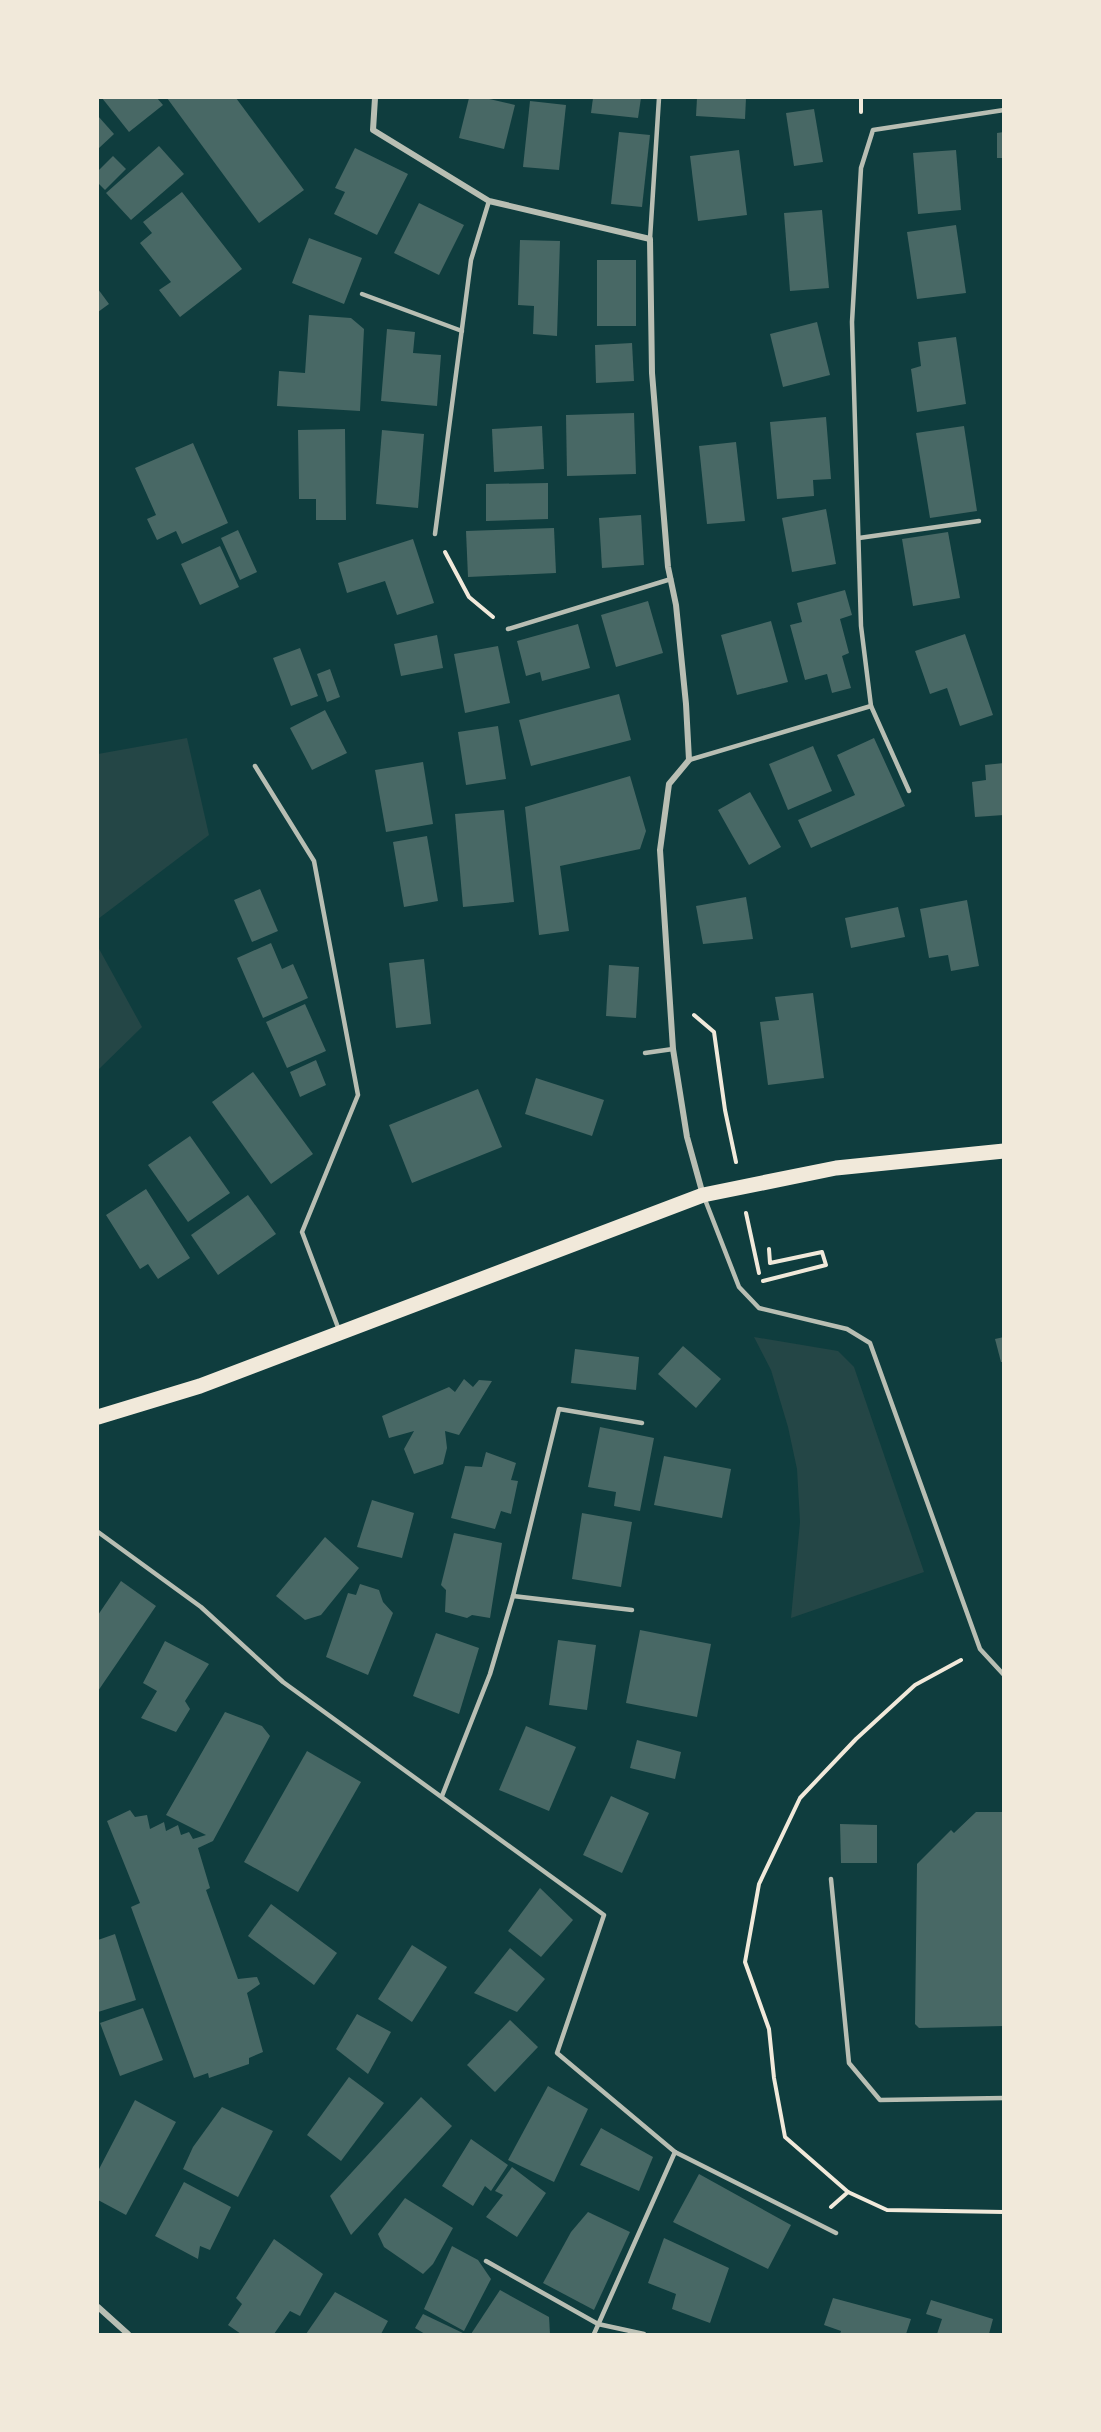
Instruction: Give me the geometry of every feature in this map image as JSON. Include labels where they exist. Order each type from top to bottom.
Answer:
[{"type":"main road","points":[[98,1417],[200,1386],[703,1194],[836,1168],[1004,1150]]},
{"type":"street","points":[[375,98],[373,130],[489,201],[650,239],[652,373],[671,579],[686,704],[689,760],[669,784],[660,850],[673,1049],[687,1137],[703,1194]]},
{"type":"street","points":[[98,2307],[128,2334]]},
{"type":"lane","points":[[650,239],[659,98]]},
{"type":"lane","points":[[909,791],[871,706],[861,626],[852,322],[861,168],[873,130],[1004,110]]},
{"type":"lane","points":[[435,534],[471,260],[489,201]]},
{"type":"lane","points":[[362,294],[462,331]]},
{"type":"lane","points":[[859,538],[979,521]]},
{"type":"lane","points":[[508,629],[671,579]]},
{"type":"lane","points":[[689,760],[871,706]]},
{"type":"lane","points":[[255,766],[314,861],[358,1095],[302,1232],[340,1332]]},
{"type":"lane","points":[[645,1053],[673,1049]]},
{"type":"lane","points":[[703,1194],[739,1287],[759,1308],[847,1329],[870,1343],[980,1649],[1004,1675]]},
{"type":"lane","points":[[442,1796],[490,1674],[513,1596],[559,1409],[642,1424]]},
{"type":"lane","points":[[98,1532],[201,1607],[283,1682],[603,1915],[557,2053],[675,2152],[836,2234]]},
{"type":"lane","points":[[513,1596],[632,1610]]},
{"type":"lane","points":[[831,1879],[849,2063],[880,2100],[1004,2098]]},
{"type":"lane","points":[[594,2334],[675,2152]]},
{"type":"lane","points":[[486,2261],[598,2324],[644,2334]]},
{"type":"path","points":[[435,534],[469,597],[508,629]]},
{"type":"path","points":[[714,1032],[724,1110]]},
{"type":"path","points":[[761,1281],[826,1265],[822,1252],[770,1263],[769,1249]]},
{"type":"path","points":[[848,2192],[887,2210],[1004,2212]]},
{"type":"shaded area","points":[[187,738],[209,835],[98,919],[98,754]]},
{"type":"shaded area","points":[[98,947],[142,1027],[98,1070]]},
{"type":"shaded area","points":[[754,1337],[838,1351],[854,1367],[924,1572],[791,1618],[800,1522],[797,1469],[788,1427],[771,1370]]},
{"type":"building","points":[[102,98],[157,98],[163,105],[129,132]]},
{"type":"building","points":[[167,98],[236,98],[304,190],[259,223]]},
{"type":"building","points":[[469,98],[485,98],[515,105],[504,149],[459,138]]},
{"type":"building","points":[[593,98],[641,98],[638,118],[591,113]]},
{"type":"building","points":[[697,98],[746,98],[745,119],[696,116]]},
{"type":"building","points":[[530,101],[566,105],[559,170],[523,167]]},
{"type":"building","points":[[814,109],[823,162],[794,166],[786,113]]},
{"type":"building","points":[[98,116],[114,134],[98,149]]},
{"type":"building","points":[[619,132],[650,135],[642,207],[611,204]]},
{"type":"building","points":[[1004,132],[1004,158],[997,158],[997,133]]},
{"type":"building","points":[[159,146],[184,174],[131,220],[106,193]]},
{"type":"building","points":[[355,148],[408,174],[377,235],[334,214],[345,192],[335,188]]},
{"type":"building","points":[[739,150],[747,215],[698,221],[690,156]]},
{"type":"building","points":[[956,150],[961,210],[918,214],[913,153]]},
{"type":"building","points":[[113,156],[126,169],[105,190],[98,183],[98,171]]},
{"type":"building","points":[[182,192],[242,269],[180,317],[159,290],[171,282],[140,243],[152,233],[143,222]]},
{"type":"building","points":[[419,203],[464,225],[439,275],[394,253]]},
{"type":"building","points":[[822,210],[829,288],[790,291],[784,213]]},
{"type":"building","points":[[956,225],[966,293],[917,299],[907,232]]},
{"type":"building","points":[[309,238],[362,258],[344,304],[292,283]]},
{"type":"building","points":[[520,240],[560,241],[557,336],[533,334],[534,306],[518,305]]},
{"type":"building","points":[[597,260],[636,260],[636,326],[597,326]]},
{"type":"building","points":[[98,289],[109,304],[98,312]]},
{"type":"building","points":[[309,315],[351,318],[364,329],[360,411],[277,406],[279,371],[305,373]]},
{"type":"building","points":[[817,322],[830,375],[783,387],[770,334]]},
{"type":"building","points":[[387,329],[415,332],[413,353],[441,355],[437,406],[381,401]]},
{"type":"building","points":[[956,337],[966,404],[917,412],[911,369],[921,366],[918,342]]},
{"type":"building","points":[[632,343],[634,381],[596,383],[595,345]]},
{"type":"building","points":[[634,413],[636,474],[567,476],[566,415]]},
{"type":"building","points":[[826,417],[831,479],[813,480],[814,496],[777,499],[770,422]]},
{"type":"building","points":[[542,426],[544,469],[494,472],[492,429]]},
{"type":"building","points":[[964,426],[977,511],[930,518],[916,433]]},
{"type":"building","points":[[345,429],[346,520],[316,520],[316,499],[299,499],[298,430]]},
{"type":"building","points":[[382,430],[424,434],[418,508],[376,504]]},
{"type":"building","points":[[736,442],[745,521],[707,524],[699,446]]},
{"type":"building","points":[[193,443],[228,523],[182,544],[176,531],[157,540],[147,519],[156,515],[135,468]]},
{"type":"building","points":[[548,483],[548,519],[486,521],[486,484]]},
{"type":"building","points":[[826,509],[836,564],[792,572],[782,518]]},
{"type":"building","points":[[641,515],[644,565],[602,568],[599,518]]},
{"type":"building","points":[[554,528],[556,573],[468,577],[466,531]]},
{"type":"building","points":[[238,530],[257,572],[240,580],[221,538]]},
{"type":"building","points":[[948,532],[960,598],[913,606],[902,539]]},
{"type":"building","points":[[413,539],[434,603],[397,615],[385,581],[347,593],[338,563]]},
{"type":"building","points":[[220,546],[239,587],[200,605],[181,564]]},
{"type":"building","points":[[845,590],[852,615],[840,619],[849,653],[842,656],[851,688],[832,693],[827,674],[805,680],[790,625],[802,622],[797,603]]},
{"type":"building","points":[[648,601],[663,653],[616,667],[601,615]]},
{"type":"building","points":[[771,621],[788,682],[737,695],[721,635]]},
{"type":"building","points":[[578,624],[590,668],[542,681],[540,672],[526,676],[517,641]]},
{"type":"building","points":[[965,634],[993,715],[960,726],[947,688],[930,694],[915,651]]},
{"type":"building","points":[[437,635],[443,668],[401,676],[394,644]]},
{"type":"building","points":[[498,646],[510,703],[465,713],[454,654]]},
{"type":"building","points":[[300,648],[318,696],[291,706],[273,658]]},
{"type":"building","points":[[330,669],[340,697],[327,702],[317,674]]},
{"type":"building","points":[[619,694],[631,740],[531,766],[519,720]]},
{"type":"building","points":[[325,710],[347,753],[312,770],[290,728]]},
{"type":"building","points":[[498,726],[506,779],[466,785],[458,732]]},
{"type":"building","points":[[874,738],[905,806],[811,848],[798,820],[855,795],[837,755]]},
{"type":"building","points":[[813,746],[832,791],[788,810],[769,764]]},
{"type":"building","points":[[423,762],[433,824],[386,832],[375,770]]},
{"type":"building","points":[[1004,763],[1004,815],[975,817],[972,782],[986,780],[985,765]]},
{"type":"building","points":[[630,776],[646,831],[640,849],[560,866],[569,931],[539,935],[525,807]]},
{"type":"building","points":[[750,792],[781,847],[749,865],[718,810]]},
{"type":"building","points":[[504,810],[514,902],[463,907],[455,814]]},
{"type":"building","points":[[427,836],[438,901],[404,907],[393,842]]},
{"type":"building","points":[[260,889],[278,931],[252,942],[234,900]]},
{"type":"building","points":[[746,897],[753,939],[703,944],[696,906]]},
{"type":"building","points":[[967,900],[979,966],[951,971],[948,955],[929,958],[920,909]]},
{"type":"building","points":[[898,907],[905,937],[851,948],[845,918]]},
{"type":"building","points":[[271,943],[282,969],[293,964],[308,998],[263,1018],[237,958]]},
{"type":"building","points":[[424,959],[431,1024],[396,1028],[389,963]]},
{"type":"building","points":[[609,965],[639,967],[636,1018],[606,1016]]},
{"type":"building","points":[[813,993],[824,1078],[768,1085],[760,1022],[779,1020],[775,997]]},
{"type":"building","points":[[305,1004],[326,1051],[287,1068],[266,1022]]},
{"type":"building","points":[[316,1060],[326,1085],[300,1097],[290,1072]]},
{"type":"building","points":[[253,1072],[313,1154],[271,1184],[212,1102]]},
{"type":"building","points":[[536,1078],[604,1100],[592,1136],[525,1114]]},
{"type":"building","points":[[478,1089],[502,1147],[412,1183],[389,1125]]},
{"type":"building","points":[[190,1136],[230,1193],[188,1222],[148,1165]]},
{"type":"building","points":[[146,1189],[190,1258],[158,1279],[148,1264],[140,1269],[106,1215]]},
{"type":"building","points":[[248,1195],[276,1234],[218,1275],[191,1235]]},
{"type":"building","points":[[1004,1337],[1004,1362],[1001,1362],[995,1339]]},
{"type":"building","points":[[683,1346],[721,1379],[696,1408],[658,1374]]},
{"type":"building","points":[[575,1349],[639,1357],[636,1390],[571,1383]]},
{"type":"building","points":[[464,1379],[473,1387],[479,1380],[492,1381],[459,1435],[445,1431],[447,1448],[443,1464],[414,1474],[404,1449],[414,1431],[389,1438],[382,1416],[449,1387],[455,1392]]},
{"type":"building","points":[[600,1427],[654,1438],[640,1511],[614,1506],[616,1492],[588,1487]]},
{"type":"building","points":[[486,1452],[516,1463],[511,1480],[518,1481],[511,1514],[501,1511],[495,1529],[451,1518],[465,1466],[482,1467]]},
{"type":"building","points":[[664,1456],[731,1469],[722,1518],[654,1505]]},
{"type":"building","points":[[372,1500],[414,1513],[402,1558],[357,1547]]},
{"type":"building","points":[[582,1513],[632,1522],[621,1587],[572,1579]]},
{"type":"building","points":[[454,1533],[502,1543],[490,1618],[472,1615],[467,1618],[445,1612],[446,1590],[441,1585]]},
{"type":"building","points":[[325,1537],[359,1568],[321,1615],[305,1620],[276,1596]]},
{"type":"building","points":[[121,1581],[156,1606],[98,1691],[98,1615]]},
{"type":"building","points":[[360,1584],[379,1590],[383,1602],[393,1613],[368,1675],[326,1657],[348,1593],[356,1595]]},
{"type":"building","points":[[640,1630],[711,1644],[697,1717],[626,1703]]},
{"type":"building","points":[[436,1633],[479,1648],[459,1714],[413,1696]]},
{"type":"building","points":[[558,1640],[596,1645],[587,1710],[549,1705]]},
{"type":"building","points":[[165,1641],[209,1664],[185,1701],[190,1709],[176,1732],[141,1718],[157,1691],[143,1683]]},
{"type":"building","points":[[225,1712],[262,1726],[270,1736],[213,1841],[198,1848],[210,1888],[206,1890],[238,1979],[257,1977],[260,1984],[247,1993],[263,2052],[249,2058],[249,2064],[209,2078],[208,2073],[194,2078],[131,1907],[140,1903],[107,1821],[130,1810],[135,1817],[147,1815],[150,1829],[164,1822],[166,1831],[178,1825],[181,1835],[189,1832],[193,1839],[206,1835],[166,1815]]},
{"type":"building","points":[[526,1726],[576,1747],[549,1811],[499,1790]]},
{"type":"building","points":[[637,1740],[681,1752],[675,1779],[630,1768]]},
{"type":"building","points":[[307,1751],[361,1782],[298,1892],[244,1862]]},
{"type":"building","points":[[611,1796],[649,1813],[622,1873],[583,1855]]},
{"type":"building","points":[[976,1812],[1004,1812],[1004,2026],[919,2028],[915,2024],[917,1864],[951,1830],[954,1833]]},
{"type":"building","points":[[840,1824],[877,1825],[877,1863],[841,1863]]},
{"type":"building","points":[[540,1888],[573,1920],[541,1957],[508,1931]]},
{"type":"building","points":[[271,1904],[337,1953],[314,1985],[248,1936]]},
{"type":"building","points":[[115,1934],[136,2000],[98,2012],[98,1940]]},
{"type":"building","points":[[412,1945],[447,1967],[412,2022],[378,1999]]},
{"type":"building","points":[[510,1948],[545,1979],[517,2012],[474,1993]]},
{"type":"building","points":[[143,2008],[163,2060],[120,2076],[100,2023]]},
{"type":"building","points":[[357,2014],[391,2032],[368,2074],[336,2049]]},
{"type":"building","points":[[510,2020],[538,2047],[495,2092],[467,2065]]},
{"type":"building","points":[[349,2077],[384,2103],[341,2161],[307,2135]]},
{"type":"building","points":[[548,2086],[588,2109],[554,2182],[508,2160]]},
{"type":"building","points":[[421,2097],[452,2126],[351,2235],[330,2196]]},
{"type":"building","points":[[135,2100],[176,2122],[126,2215],[98,2200],[98,2171]]},
{"type":"building","points":[[222,2107],[273,2131],[238,2197],[183,2169],[193,2147]]},
{"type":"building","points":[[601,2128],[653,2157],[639,2191],[580,2165]]},
{"type":"building","points":[[471,2139],[508,2165],[491,2191],[485,2186],[473,2206],[442,2186]]},
{"type":"building","points":[[512,2167],[546,2193],[517,2237],[486,2217],[503,2195],[495,2191]]},
{"type":"building","points":[[699,2174],[791,2225],[768,2269],[673,2222]]},
{"type":"building","points":[[184,2182],[231,2207],[210,2250],[200,2246],[198,2259],[155,2236]]},
{"type":"building","points":[[405,2198],[453,2228],[433,2264],[423,2274],[384,2247],[378,2234]]},
{"type":"building","points":[[588,2212],[630,2232],[594,2310],[543,2283],[571,2232]]},
{"type":"building","points":[[664,2238],[729,2268],[710,2323],[672,2309],[676,2294],[648,2283]]},
{"type":"building","points":[[274,2239],[323,2274],[300,2316],[290,2311],[274,2334],[241,2334],[228,2325],[242,2304],[236,2298]]},
{"type":"building","points":[[452,2246],[478,2260],[491,2279],[464,2331],[424,2309]]},
{"type":"building","points":[[500,2290],[549,2317],[550,2334],[471,2334]]},
{"type":"building","points":[[335,2292],[388,2321],[381,2334],[306,2334]]},
{"type":"building","points":[[833,2298],[911,2319],[906,2334],[840,2334],[841,2331],[824,2325]]},
{"type":"building","points":[[931,2300],[993,2319],[989,2334],[937,2334],[942,2319],[926,2314]]},
{"type":"building","points":[[423,2314],[465,2334],[425,2334],[415,2328]]}]
